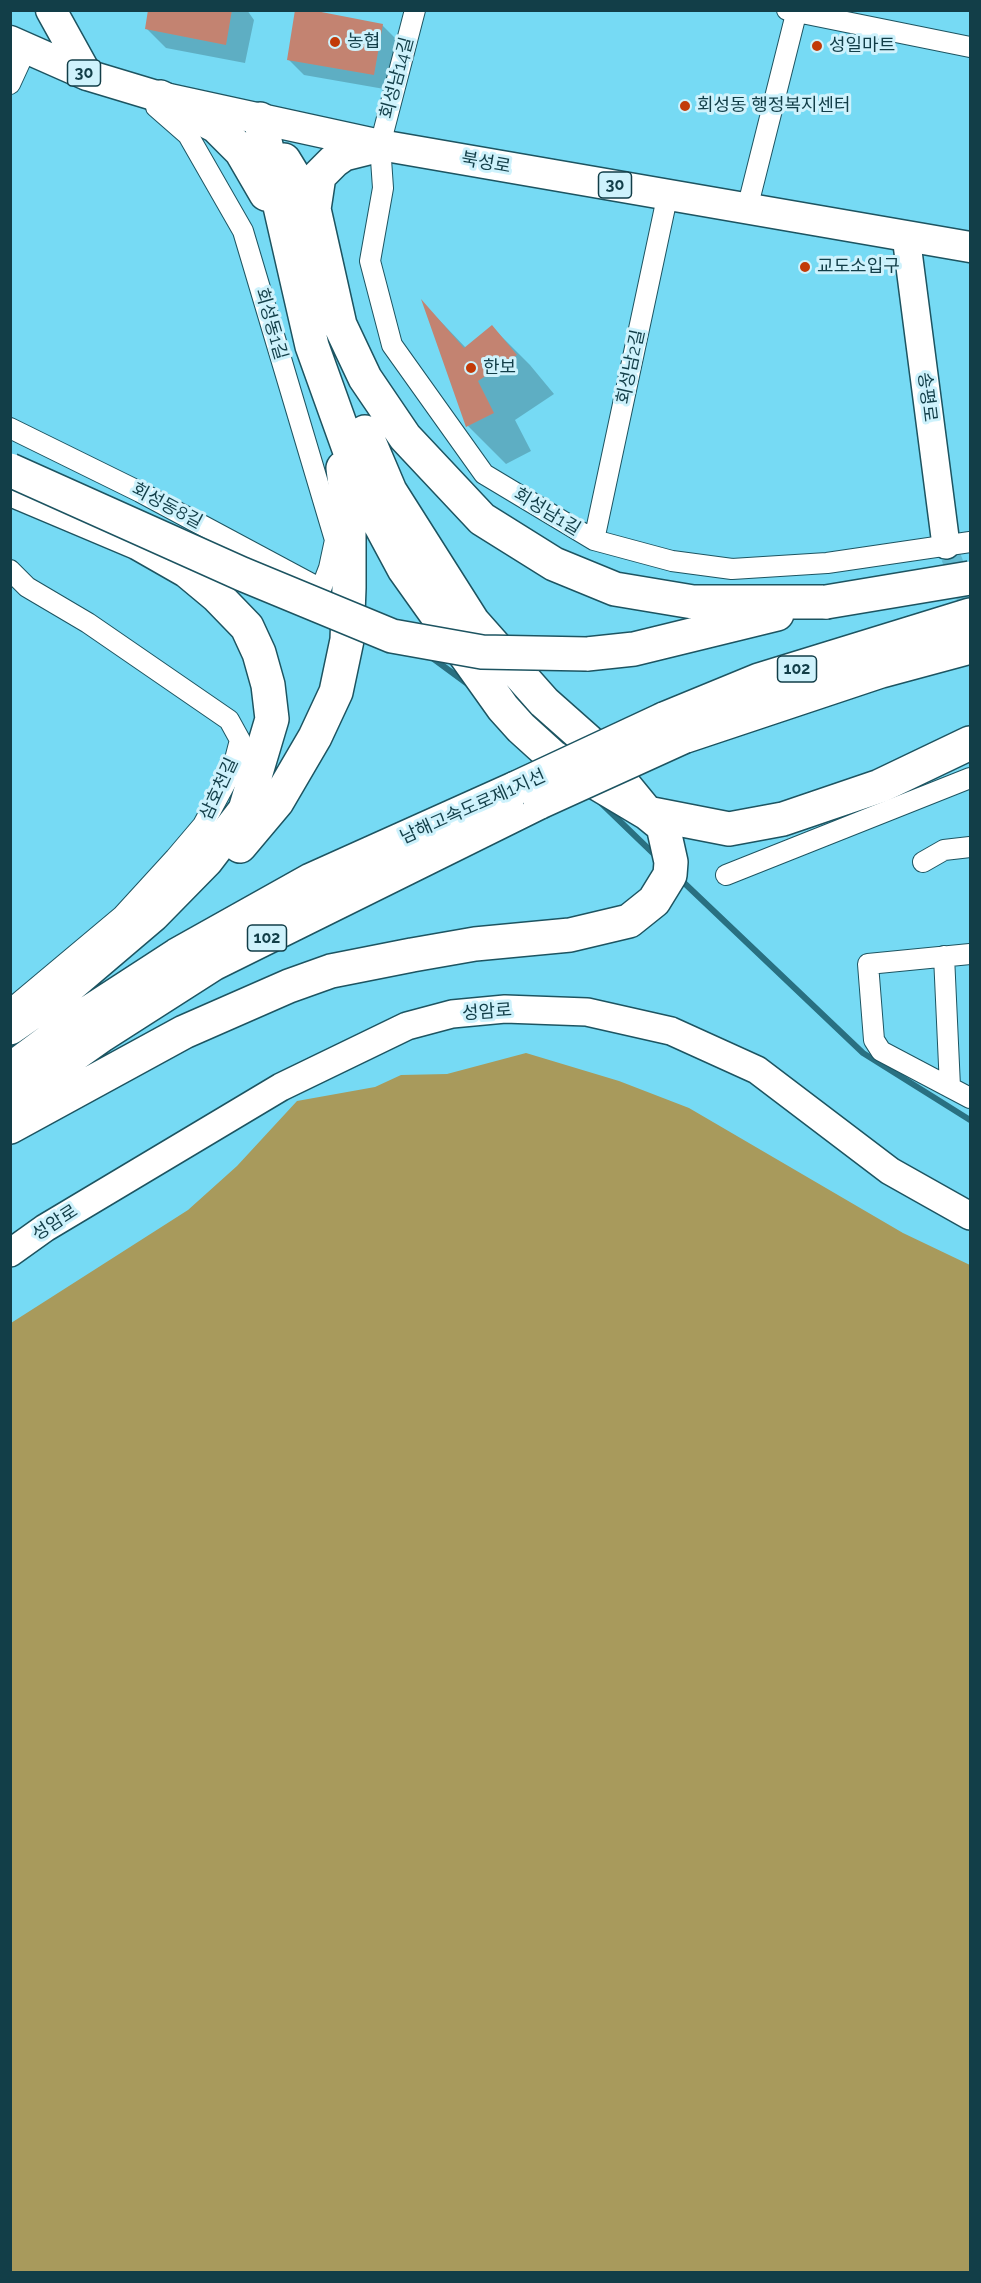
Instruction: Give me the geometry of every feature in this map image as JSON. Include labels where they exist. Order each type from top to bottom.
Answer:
[{"type":"highway","points":[[148,94],[216,126],[241,151],[282,224]]},
{"type":"highway","points":[[260,118],[314,209],[340,325],[365,378],[405,437],[482,519],[554,564],[615,589],[693,602],[826,602]]},
{"type":"highway","points":[[10,1127],[227,1011],[331,971],[475,944],[570,935],[629,921],[654,901],[670,875],[668,845],[663,826],[647,813],[553,757],[521,728],[503,708],[404,569],[369,502],[312,346],[282,224],[260,118]]},
{"type":"highway","points":[[314,209],[319,176],[334,161],[344,154],[380,145]]},
{"type":"highway","points":[[284,160],[340,367],[390,491],[473,622],[544,702],[588,741],[647,813],[729,829],[783,819],[880,786],[970,743]]},
{"type":"highway","points":[[10,1044],[104,977],[187,909],[277,802],[315,737],[336,692],[347,640],[340,581],[349,519],[343,466],[329,393]]},
{"type":"highway","points":[[10,470],[252,579],[392,636],[482,652],[587,654],[634,649],[826,602],[960,555]]},
{"type":"highway","points":[[10,489],[138,543],[187,571],[217,596],[247,627],[263,665],[272,720],[246,810],[206,861],[153,915],[66,989],[10,1028]]},
{"type":"highway","name":"남해고속도로제1지선","points":[[10,1070],[80,1018],[177,955],[311,880],[528,795],[673,728],[759,680],[970,615]]},
{"type":"highway","name":"남해고속도로제1지선","points":[[673,728],[970,647]]},
{"type":"highway","name":"남해고속도로제1지선","points":[[10,1100],[102,1035],[213,964],[528,795]]},
{"type":"main road","points":[[51,10],[87,75]]},
{"type":"main road","name":"북성로","points":[[19,44],[87,75],[148,94],[380,145],[970,247]]},
{"type":"main road","name":"송평로","points":[[906,236],[960,555]]},
{"type":"main road","name":"성암로","points":[[10,1253],[45,1228],[281,1087],[406,1026],[452,1014],[505,1009],[587,1012],[682,1036],[758,1070],[890,1171],[970,1216]]},
{"type":"street","name":"회성남14길","points":[[380,145],[415,10]]},
{"type":"street","points":[[747,209],[794,11],[970,47]]},
{"type":"street","points":[[10,84],[19,44]]},
{"type":"street","name":"회성동1길","points":[[148,94],[188,135],[243,231],[335,540],[329,568],[340,581]]},
{"type":"street","name":"회성남1길","points":[[380,145],[383,188],[370,261],[392,345],[484,474],[594,540],[672,561],[732,569],[960,555]]},
{"type":"street","name":"회성남2길","points":[[594,540],[668,194]]},
{"type":"street","name":"회성동8길","points":[[10,428],[140,492],[340,581]]},
{"type":"street","name":"삼호천길","points":[[10,570],[27,587],[87,623],[229,720],[240,740],[232,771],[203,825],[175,858],[122,916],[10,1009]]},
{"type":"street","points":[[726,875],[970,778]]},
{"type":"street","points":[[923,862],[944,850],[970,847]]},
{"type":"street","points":[[970,954],[868,964],[874,1040],[880,1051],[970,1098]]},
{"type":"street","points":[[944,956],[950,1087]]},
{"type":"shaded area","points":[[526,1053],[619,1081],[689,1108],[903,1233],[970,1265],[970,2272],[11,2272],[11,1323],[188,1210],[237,1166],[297,1101],[375,1087],[401,1075],[447,1074]]},
{"type":"building","points":[[148,10],[232,10],[226,45],[145,29]]},
{"type":"building","name":"농협","points":[[295,10],[311,10],[383,24],[374,75],[287,60]]},
{"type":"building","name":"한보","points":[[421,299],[464,348],[492,325],[517,355],[478,381],[494,413],[466,427]]},
{"type":"waterway","points":[[431,657],[469,685]]},
{"type":"waterway","points":[[601,803],[657,857]]},
{"type":"waterway","points":[[679,878],[863,1053],[970,1120]]},
{"type":"tunnel","points":[[951,557],[970,606]]},
{"type":"place","name":"농협","points":[[335,42]]},
{"type":"place","name":"성일마트","points":[[817,46]]},
{"type":"place","name":"회성동 행정복지센터","points":[[685,106]]},
{"type":"place","name":"교도소입구","points":[[805,267]]},
{"type":"place","name":"한보","points":[[471,368]]}]
